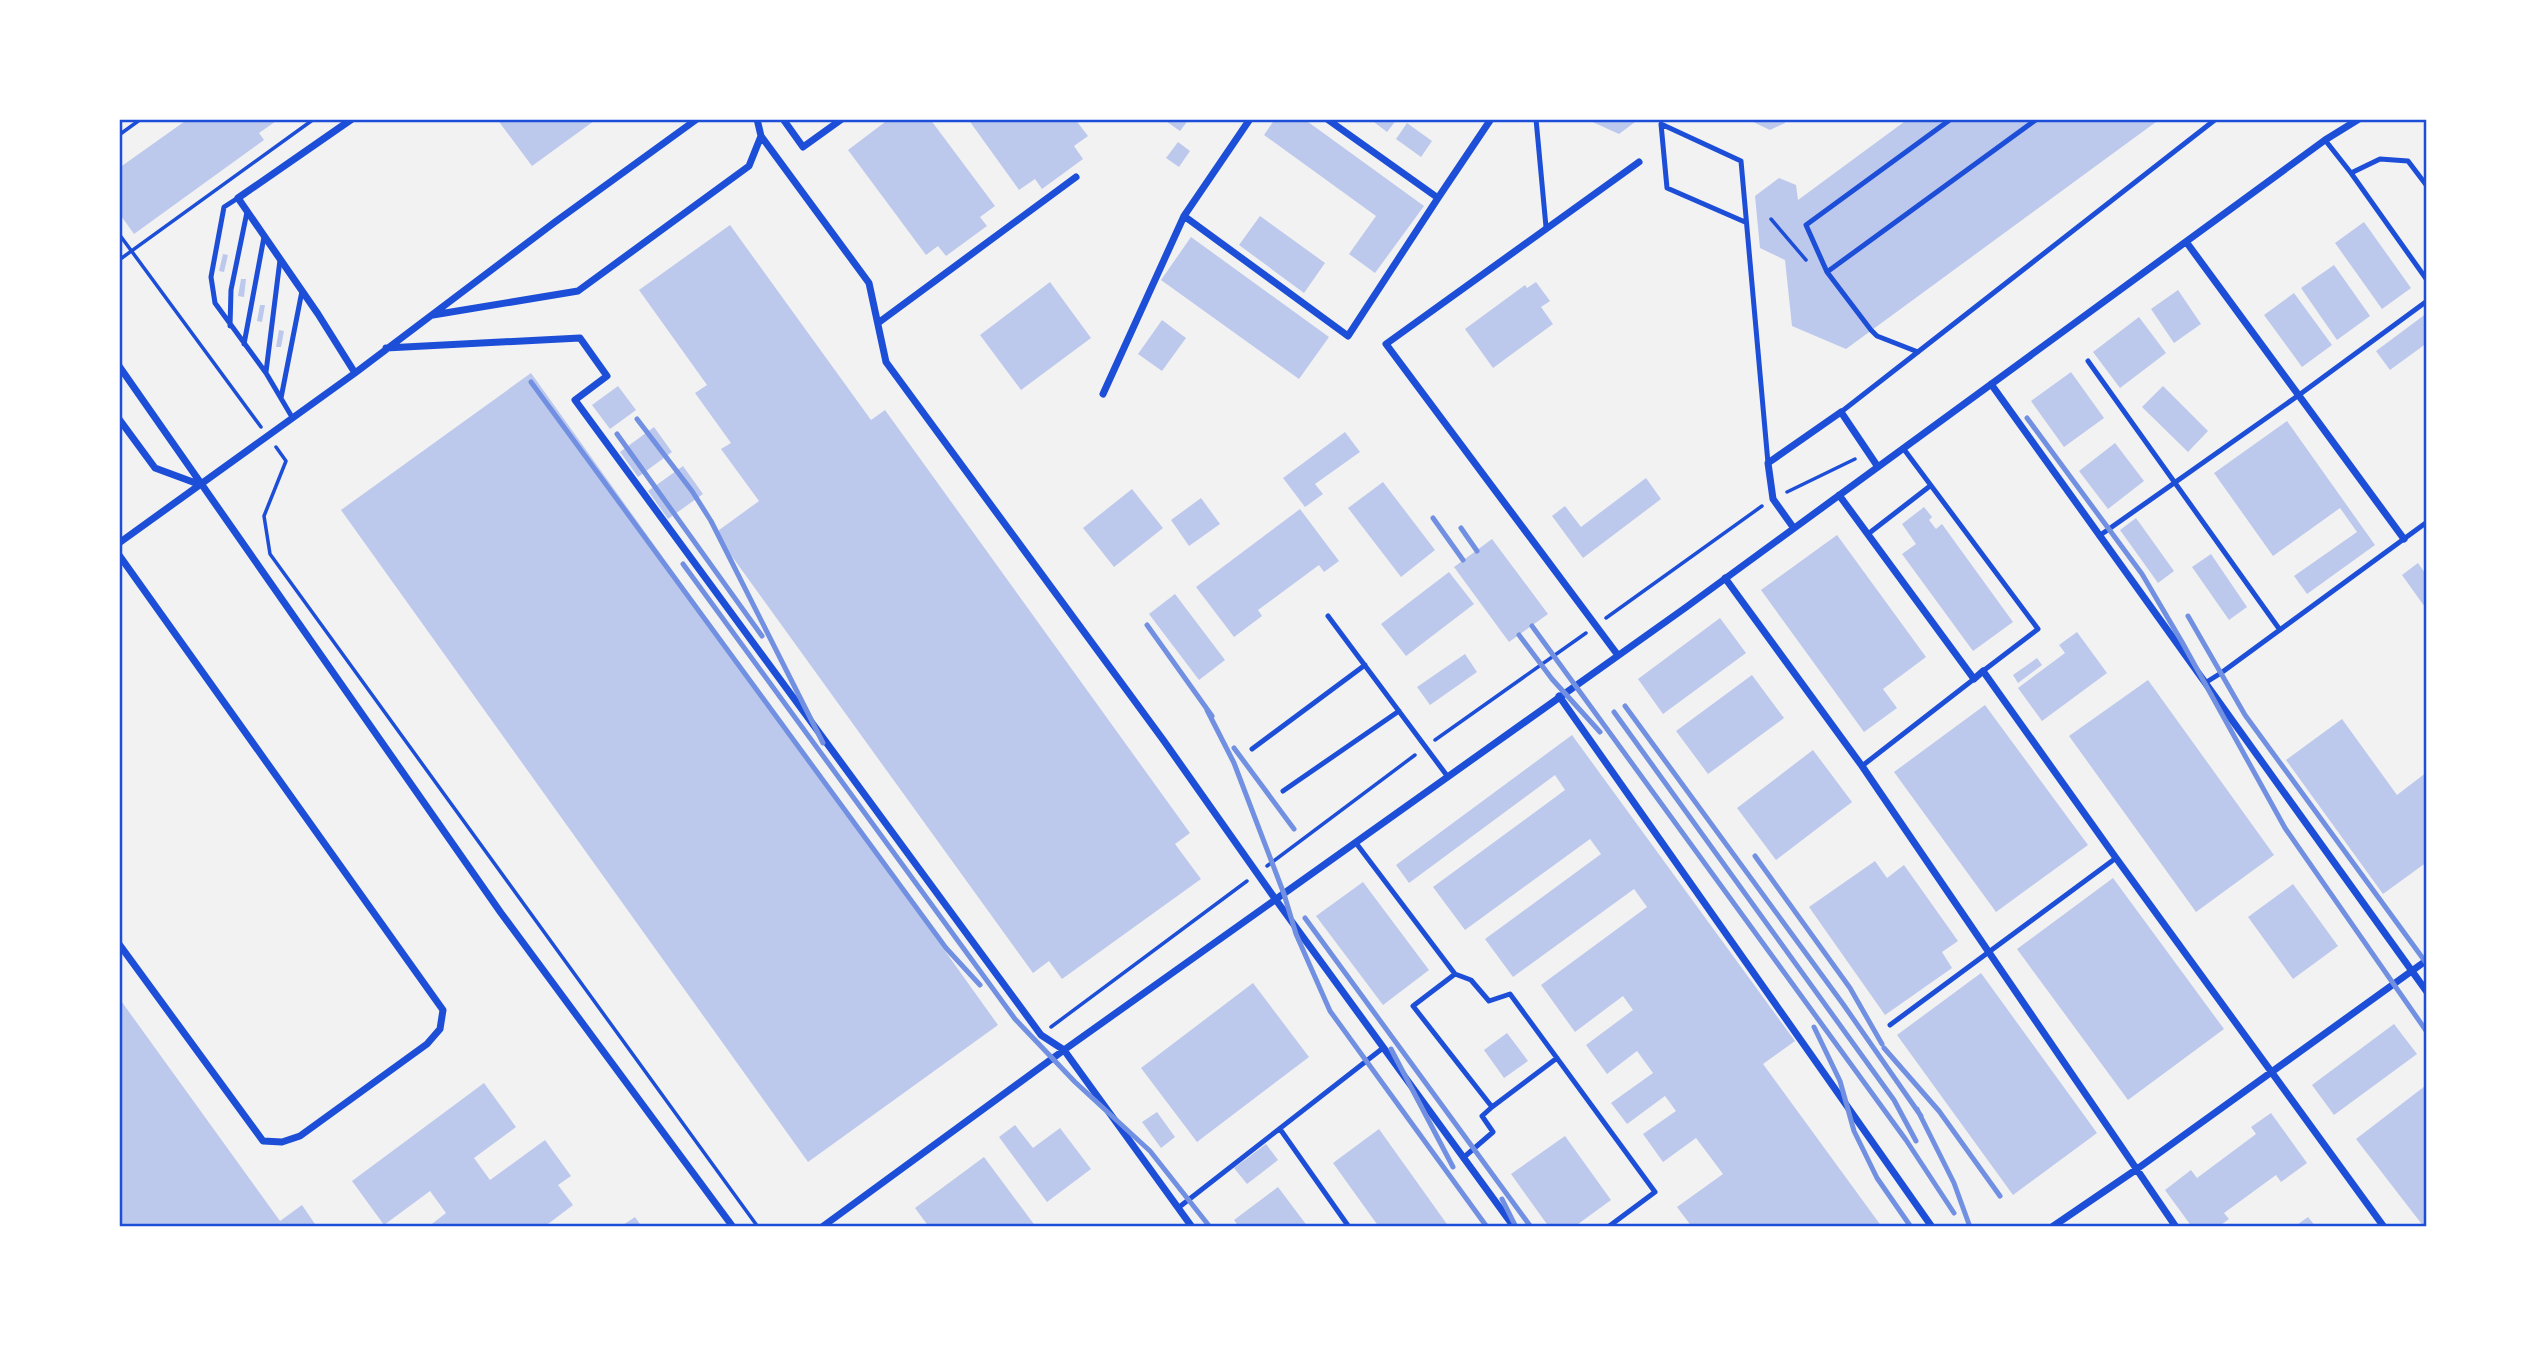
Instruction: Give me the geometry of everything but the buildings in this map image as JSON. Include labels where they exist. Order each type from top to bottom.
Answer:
[{"type":"street","points":[[352,119],[238,198],[355,373]]},
{"type":"street","points":[[119,542],[202,485],[697,119]]},
{"type":"street","points":[[757,119],[761,136],[869,283],[887,362],[1514,1227]]},
{"type":"street","points":[[783,119],[803,147],[842,119]]},
{"type":"street","points":[[1103,394],[1184,216],[1250,119]]},
{"type":"street","points":[[1327,119],[1438,198]]},
{"type":"street","points":[[1184,216],[1348,336],[1491,119]]},
{"type":"street","points":[[825,1226],[1064,1049],[1448,777],[2187,243],[2325,140],[2358,119]]},
{"type":"street","points":[[432,316],[578,291],[749,166],[761,136]]},
{"type":"street","points":[[1617,654],[1386,344],[1639,162]]},
{"type":"street","points":[[878,323],[1076,177]]},
{"type":"street","points":[[2187,243],[2404,539]]},
{"type":"street","points":[[386,348],[580,338],[607,376],[575,400],[1041,1035],[1064,1049],[1192,1227]]},
{"type":"street","points":[[119,366],[501,913],[733,1227]]},
{"type":"street","points":[[1990,384],[2427,992]]},
{"type":"street","points":[[1793,527],[1773,499],[1768,463],[1841,412],[1878,467]]},
{"type":"street","points":[[119,419],[155,468],[202,485]]},
{"type":"street","points":[[1839,495],[1974,679],[1983,671],[2384,1227]]},
{"type":"street","points":[[119,555],[443,1010],[440,1029],[428,1044],[300,1136],[282,1142],[263,1141],[119,944]]},
{"type":"street","points":[[1724,578],[1862,766],[2176,1227]]},
{"type":"street","points":[[1559,696],[1932,1227]]},
{"type":"street","points":[[2052,1227],[2427,960]]},
{"type":"lane","points":[[1536,119],[1546,227]]},
{"type":"lane","points":[[1918,352],[1877,336],[1871,330],[1827,272],[1806,225],[1951,119]]},
{"type":"lane","points":[[1827,272],[2037,119]]},
{"type":"lane","points":[[1841,412],[2217,119]]},
{"type":"lane","points":[[1745,222],[1667,188],[1661,124],[1741,161],[1768,463]]},
{"type":"lane","points":[[2325,140],[2427,280]]},
{"type":"lane","points":[[2351,173],[2380,159],[2408,161],[2427,186]]},
{"type":"lane","points":[[238,198],[224,207],[211,277],[215,303],[266,373],[292,416]]},
{"type":"lane","points":[[230,326],[231,290],[247,211]]},
{"type":"lane","points":[[244,344],[264,237]]},
{"type":"lane","points":[[266,373],[280,260]]},
{"type":"lane","points":[[281,398],[302,291]]},
{"type":"lane","points":[[2099,536],[2300,395],[2427,300]]},
{"type":"lane","points":[[2088,361],[2280,630]]},
{"type":"lane","points":[[1902,448],[2038,629],[1983,671]]},
{"type":"lane","points":[[1867,534],[1930,486]]},
{"type":"lane","points":[[2205,683],[2427,522]]},
{"type":"lane","points":[[1328,616],[1448,777]]},
{"type":"lane","points":[[1252,749],[1365,666]]},
{"type":"lane","points":[[1862,766],[1974,679]]},
{"type":"lane","points":[[1283,791],[1399,711]]},
{"type":"lane","points":[[1356,843],[1455,974],[1471,980],[1489,1001],[1510,994],[1655,1192],[1608,1227]]},
{"type":"lane","points":[[1890,1025],[2116,858]]},
{"type":"lane","points":[[1455,974],[1413,1006],[1492,1107]]},
{"type":"lane","points":[[1178,1208],[1383,1048]]},
{"type":"lane","points":[[1463,1157],[1493,1132],[1482,1116],[1557,1058]]},
{"type":"lane","points":[[1280,1129],[1349,1227]]},
{"type":"path","points":[[119,135],[141,119]]},
{"type":"path","points":[[119,260],[314,119]]},
{"type":"path","points":[[119,234],[286,461],[264,516],[270,554],[758,1227]]},
{"type":"path","points":[[1041,1035],[1426,747],[1747,516],[1773,499],[1868,452]]},
{"type":"railway","points":[[531,382],[946,948],[980,985]]},
{"type":"railway","points":[[2027,418],[2142,574],[2285,828],[2427,1032]]},
{"type":"railway","points":[[637,419],[692,491],[711,521],[823,743]]},
{"type":"railway","points":[[617,434],[762,636]]},
{"type":"railway","points":[[1433,518],[1463,560]]},
{"type":"railway","points":[[1461,528],[1477,551]]},
{"type":"railway","points":[[683,564],[1015,1019],[1075,1082],[1150,1151],[1210,1227]]},
{"type":"railway","points":[[2188,616],[2245,715],[2427,964]]},
{"type":"railway","points":[[1147,625],[1212,716]]},
{"type":"railway","points":[[1532,626],[1906,1140],[1954,1213]]},
{"type":"railway","points":[[1519,635],[1552,679],[1600,732]]},
{"type":"railway","points":[[1625,706],[1843,1004],[1921,1116]]},
{"type":"railway","points":[[1207,710],[1234,763],[1284,894],[1296,934],[1330,1011],[1487,1227]]},
{"type":"railway","points":[[1614,712],[1894,1100],[1916,1141]]},
{"type":"railway","points":[[1234,748],[1294,829]]},
{"type":"railway","points":[[1755,856],[1850,988],[1882,1044]]},
{"type":"railway","points":[[1305,918],[1531,1227]]},
{"type":"railway","points":[[1814,1027],[1840,1081],[1854,1131],[1877,1178],[1911,1227]]},
{"type":"railway","points":[[1884,1048],[1939,1111],[2000,1196]]},
{"type":"railway","points":[[1391,1049],[1453,1167]]},
{"type":"railway","points":[[1917,1109],[1954,1183],[1970,1227]]},
{"type":"railway","points":[[1502,1199],[1516,1227]]}]
